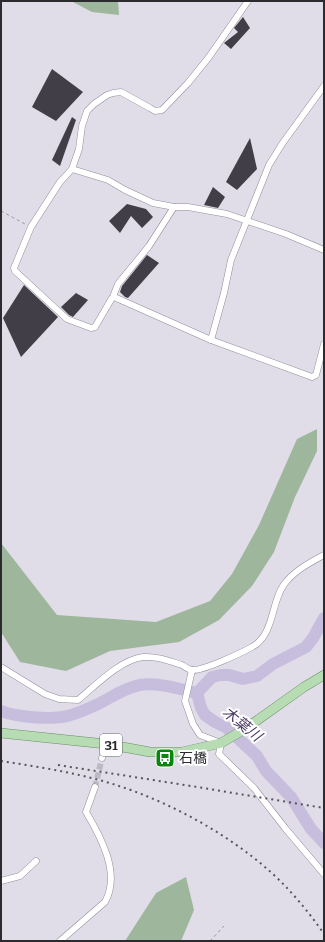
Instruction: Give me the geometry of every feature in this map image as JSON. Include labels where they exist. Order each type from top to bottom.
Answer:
[{"type":"main road","name":"31","points":[[1,733],[106,744],[150,752],[182,752],[224,741],[245,729],[304,687],[324,675]]},
{"type":"street","points":[[174,207],[148,246],[118,284],[114,297],[95,327],[91,328],[67,319],[15,271],[14,268],[31,227],[60,182],[72,169],[79,149],[82,126],[86,111],[107,95],[121,92],[155,111],[162,110],[205,63],[248,1]]},
{"type":"street","points":[[211,340],[224,293],[231,260],[269,165],[282,144],[324,86]]},
{"type":"street","points":[[72,169],[108,180],[153,203],[227,214],[247,220],[324,250]]},
{"type":"street","points":[[114,297],[141,307],[211,340],[312,377],[316,375],[324,344]]},
{"type":"street","points":[[1,667],[46,694],[59,699],[78,700],[112,671],[130,661],[143,657],[163,658],[192,670],[211,665],[255,646],[263,637],[274,613],[283,586],[298,571],[324,555]]},
{"type":"street","points":[[192,670],[185,701],[193,724],[200,735],[224,741],[219,754],[254,788],[285,828],[324,874]]},
{"type":"street","points":[[102,758],[106,744]]},
{"type":"street","points":[[60,941],[105,902],[108,896],[110,869],[97,830],[86,812],[95,787]]},
{"type":"street","points":[[1,881],[20,876],[36,861]]},
{"type":"path","points":[[1,211],[31,227]]},
{"type":"path","points":[[210,941],[224,926]]},
{"type":"green space","points":[[71,1],[118,1],[119,15],[92,12]]},
{"type":"green space","points":[[317,429],[317,451],[295,497],[274,552],[252,586],[219,620],[179,642],[110,651],[66,671],[20,662],[1,632],[1,543],[57,615],[156,622],[210,601],[232,574],[259,525],[297,439]]},
{"type":"green space","points":[[186,877],[194,910],[181,941],[125,941],[156,893]]},
{"type":"building","points":[[243,17],[250,28],[231,49],[224,43],[238,32],[234,28]]},
{"type":"building","points":[[52,69],[83,92],[56,121],[32,107]]},
{"type":"building","points":[[72,117],[76,120],[60,166],[52,160]]},
{"type":"building","points":[[250,138],[257,169],[237,190],[226,182]]},
{"type":"building","points":[[213,187],[225,197],[218,208],[204,205]]},
{"type":"building","points":[[127,204],[146,209],[153,217],[142,228],[131,216],[120,233],[109,221]]},
{"type":"building","points":[[147,255],[159,263],[128,298],[125,297],[120,292],[122,286]]},
{"type":"building","points":[[24,285],[58,317],[21,357],[3,318]]},
{"type":"building","points":[[76,293],[88,300],[73,317],[61,307]]},
{"type":"waterway","points":[[197,693],[212,677],[229,675],[243,679],[257,676],[273,664],[306,647],[313,638],[324,618]]},
{"type":"waterway","name":"木葉川","points":[[1,711],[15,715],[34,717],[52,718],[67,716],[96,705],[128,688],[147,684],[168,686],[197,693],[201,708],[205,715],[227,728],[257,756],[266,771],[291,797],[311,829],[324,843]]},
{"type":"tunnel","points":[[95,787],[102,758]]},
{"type":"railway","points":[[1,761],[88,777],[116,785],[139,793],[185,814],[231,841],[271,872],[298,900],[324,934]]},
{"type":"railway","points":[[58,765],[324,808]]},
{"type":"place","name":"石橋","points":[[165,758]]}]
